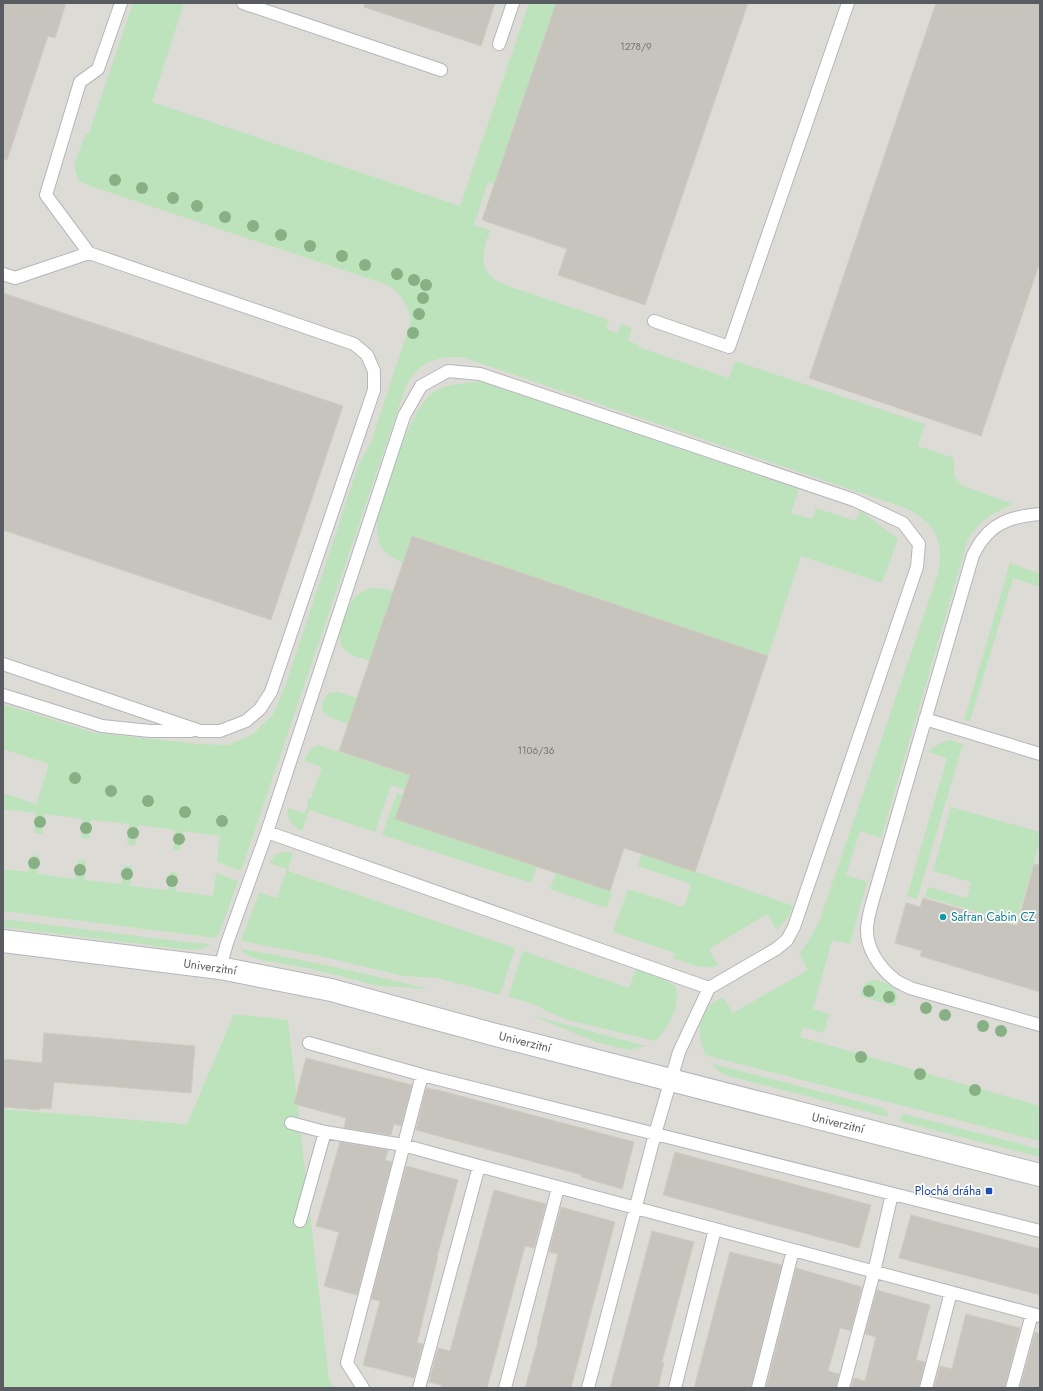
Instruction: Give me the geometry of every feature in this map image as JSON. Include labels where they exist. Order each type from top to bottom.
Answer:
[{"type":"street","name":"Univerzitní","points":[[3,941],[220,968],[331,990],[492,1034],[1040,1175]]},
{"type":"lane","points":[[3,695],[102,726],[150,732],[220,732],[246,721],[260,709],[271,692],[374,390],[374,371],[367,355],[354,344],[89,253],[46,195],[80,82],[98,69],[120,3]]},
{"type":"lane","points":[[243,3],[441,70]]},
{"type":"lane","points":[[499,44],[514,3]]},
{"type":"lane","points":[[654,321],[729,347],[848,3]]},
{"type":"lane","points":[[3,274],[15,278],[89,253]]},
{"type":"lane","points":[[220,968],[226,943],[267,832],[404,416],[421,386],[448,371],[480,374],[854,500],[903,522],[919,544],[917,567],[794,927],[786,940],[776,949],[709,988],[679,1052],[655,1134],[588,1388]]},
{"type":"lane","points":[[1040,514],[1007,520],[995,527],[983,539],[973,555],[870,910],[867,930],[871,950],[880,965],[894,980],[910,988],[1040,1025]]},
{"type":"lane","points":[[3,664],[200,731]]},
{"type":"lane","points":[[925,719],[1040,754]]},
{"type":"lane","points":[[267,832],[709,988]]},
{"type":"lane","points":[[309,1043],[422,1075],[1040,1231]]},
{"type":"lane","points":[[363,1388],[347,1363],[422,1075]]},
{"type":"lane","points":[[291,1123],[325,1132],[404,1145],[558,1188],[1036,1315],[1012,1388]]},
{"type":"lane","points":[[300,1221],[325,1132]]},
{"type":"lane","points":[[419,1388],[479,1166]]},
{"type":"lane","points":[[506,1388],[558,1188]]},
{"type":"lane","points":[[843,1388],[874,1272],[892,1194]]},
{"type":"lane","points":[[675,1388],[715,1229]]},
{"type":"lane","points":[[758,1388],[793,1250]]},
{"type":"lane","points":[[926,1388],[951,1292]]},
{"type":"shaded area","points":[[3,3],[1040,3],[1040,1388],[336,1388],[329,1381],[234,1014],[187,1124],[3,1109]]},
{"type":"green space","points":[[133,3],[184,3],[152,102],[460,206],[529,3],[556,3],[494,184],[488,182],[474,225],[490,230],[484,255],[485,269],[489,275],[505,285],[609,320],[606,329],[618,333],[621,324],[632,328],[628,341],[639,345],[638,347],[729,378],[735,361],[925,424],[918,446],[954,458],[954,475],[961,485],[1013,504],[998,511],[988,518],[978,526],[968,539],[881,838],[860,831],[846,875],[867,882],[850,944],[832,940],[813,1009],[829,1014],[824,1033],[803,1027],[800,1037],[1040,1106],[1040,1141],[705,1055],[700,1037],[700,1022],[703,1014],[714,1002],[723,997],[733,1013],[808,970],[799,954],[819,922],[938,574],[940,562],[939,543],[932,528],[918,515],[908,509],[462,357],[436,359],[429,362],[416,371],[406,386],[241,871],[217,862],[220,836],[183,831],[180,851],[173,850],[175,830],[138,825],[135,846],[127,844],[129,824],[91,820],[89,839],[81,838],[83,819],[45,814],[42,834],[34,833],[36,813],[3,809],[3,793],[36,804],[49,764],[3,749],[3,704],[95,733],[199,744],[228,745],[253,734],[273,714],[285,687],[358,466],[371,442],[411,321],[403,300],[397,292],[388,285],[90,186],[78,180],[74,165],[85,135],[89,133]]},
{"type":"green space","points":[[482,382],[799,489],[791,513],[812,519],[816,508],[856,521],[860,510],[898,539],[882,583],[801,556],[768,656],[413,536],[403,563],[395,559],[381,547],[378,535],[377,519],[408,429],[417,412],[427,399],[437,390],[453,385]]},
{"type":"green space","points":[[1010,563],[1040,574],[1040,587],[1013,578],[970,721],[964,720]]},
{"type":"green space","points":[[372,588],[393,591],[370,661],[352,655],[346,651],[341,644],[339,635],[346,615],[355,597],[363,591]]},
{"type":"green space","points":[[338,692],[357,698],[348,724],[330,717],[322,710],[324,700],[329,693]]},
{"type":"green space","points":[[950,740],[963,744],[917,899],[907,896],[947,758],[928,752],[938,744]]},
{"type":"green space","points":[[318,745],[410,775],[405,790],[391,785],[375,832],[309,810],[302,831],[290,822],[288,808],[305,813],[308,806],[308,799],[311,798],[322,767],[304,761],[310,750]]},
{"type":"green space","points":[[397,793],[537,866],[531,883],[382,835]]},
{"type":"green space","points":[[951,807],[1040,832],[1040,842],[1016,923],[925,897],[928,887],[967,898],[971,882],[933,871]]},
{"type":"green space","points":[[286,852],[293,853],[288,871],[515,948],[500,995],[438,978],[404,976],[315,955],[241,941],[259,893],[277,898],[287,869],[269,863],[276,854]]},
{"type":"green space","points":[[642,853],[793,906],[789,916],[777,930],[767,914],[709,949],[718,965],[712,967],[701,967],[684,962],[673,958],[675,953],[613,932],[628,889],[684,907],[691,884],[638,866]]},
{"type":"green space","points":[[31,855],[39,856],[37,874],[75,879],[78,860],[86,861],[84,880],[122,884],[124,866],[132,866],[130,886],[168,890],[170,872],[178,873],[175,891],[213,896],[216,873],[238,881],[216,938],[3,911],[3,869],[28,872]]},
{"type":"green space","points":[[556,873],[612,892],[607,908],[550,889]]},
{"type":"green space","points":[[3,919],[211,944],[208,947],[200,949],[180,949],[3,927]]},
{"type":"green space","points":[[240,949],[311,962],[429,989],[379,986],[312,969],[260,960],[246,955]]},
{"type":"green space","points":[[523,951],[629,988],[636,969],[663,979],[674,985],[677,992],[676,1007],[673,1015],[660,1036],[655,1041],[564,1019],[531,1003],[508,997]]},
{"type":"green space","points":[[872,980],[884,982],[894,989],[897,996],[895,1006],[860,996],[864,986]]},
{"type":"green space","points":[[234,1014],[288,1020],[329,1381],[336,1388],[3,1388],[3,1109],[187,1124]]},
{"type":"green space","points":[[531,1015],[646,1046],[629,1050],[596,1042]]},
{"type":"green space","points":[[710,1063],[883,1108],[887,1111],[888,1117],[728,1076],[720,1072]]},
{"type":"green space","points":[[904,1114],[1040,1149],[1040,1157],[899,1121],[901,1116]]},
{"type":"building","points":[[3,3],[66,3],[55,38],[48,36],[7,160],[3,159]]},
{"type":"building","points":[[365,3],[495,3],[481,46],[364,7]]},
{"type":"building","points":[[556,3],[748,3],[645,305],[558,275],[567,249],[482,220]]},
{"type":"building","points":[[936,3],[1040,3],[1040,262],[981,436],[809,378]]},
{"type":"building","points":[[3,293],[343,406],[271,620],[3,530]]},
{"type":"building","points":[[412,536],[768,656],[695,872],[624,848],[610,891],[395,819],[410,775],[339,751]]},
{"type":"building","name":"Safran Cabin CZ","points":[[1034,864],[1040,865],[1040,992],[920,956],[922,951],[895,943],[906,903],[920,907],[923,898],[1017,926]]},
{"type":"building","points":[[44,1033],[195,1046],[191,1093],[54,1082],[51,1109],[40,1108],[40,1110],[3,1107],[3,1059],[42,1063]]},
{"type":"building","points":[[306,1058],[412,1085],[401,1126],[394,1124],[391,1135],[344,1128],[346,1118],[294,1104]]},
{"type":"building","points":[[426,1088],[634,1142],[622,1189],[581,1177],[582,1175],[416,1130]]},
{"type":"building","points":[[340,1142],[388,1150],[385,1160],[392,1162],[357,1295],[324,1286],[339,1232],[316,1226]]},
{"type":"building","points":[[675,1152],[871,1205],[859,1248],[663,1195]]},
{"type":"building","points":[[406,1166],[458,1180],[437,1256],[417,1343],[423,1344],[414,1378],[363,1365],[380,1301],[371,1299]]},
{"type":"building","points":[[494,1190],[546,1204],[534,1248],[525,1246],[487,1388],[441,1388],[441,1385],[429,1382],[438,1348],[450,1351]]},
{"type":"building","points":[[561,1207],[615,1222],[571,1388],[525,1388],[538,1341],[558,1254],[549,1252]]},
{"type":"building","points":[[911,1215],[1040,1249],[1040,1295],[899,1258]]},
{"type":"building","points":[[652,1231],[694,1242],[662,1362],[664,1363],[658,1388],[610,1388]]},
{"type":"building","points":[[730,1252],[782,1265],[751,1388],[694,1388]]},
{"type":"building","points":[[796,1268],[862,1287],[851,1331],[840,1328],[828,1371],[839,1374],[836,1388],[766,1388]]},
{"type":"building","points":[[877,1290],[930,1305],[916,1360],[925,1362],[919,1388],[851,1388],[854,1378],[865,1381],[876,1337],[865,1334]]},
{"type":"building","points":[[966,1314],[1020,1328],[1005,1388],[934,1388],[940,1366],[952,1369]]},
{"type":"building","points":[[1035,1332],[1040,1334],[1040,1388],[1020,1388]]},
{"type":"place","name":"Safran Cabin CZ","points":[[943,917]]},
{"type":"place","name":"Plochá dráha","points":[[989,1191]]}]
